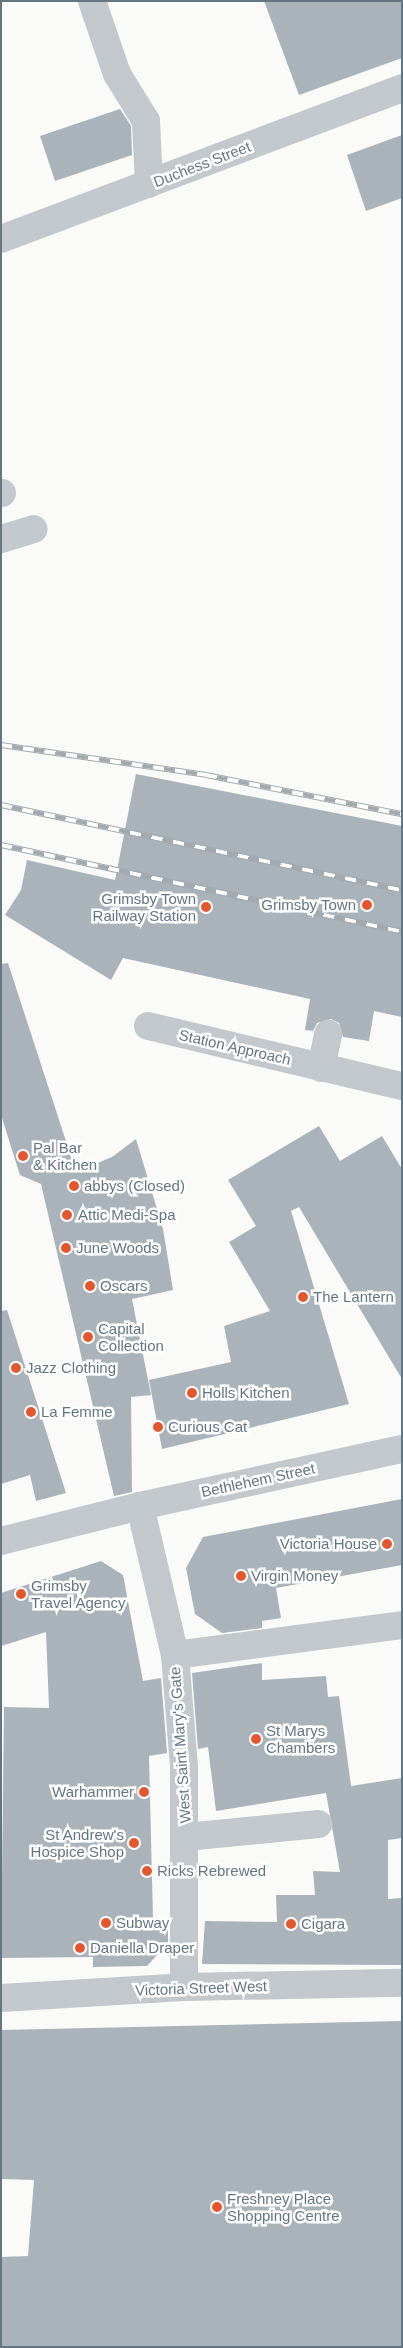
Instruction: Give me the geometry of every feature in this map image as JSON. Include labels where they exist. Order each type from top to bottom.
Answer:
[{"type":"street","points":[[92,1],[117,74],[146,121],[149,184]]},
{"type":"street","name":"Duchess Street","points":[[1,240],[402,88]]},
{"type":"street","points":[[1,539],[34,528]]},
{"type":"street","name":"Station Approach","points":[[148,1026],[402,1086]]},
{"type":"street","points":[[321,1068],[328,1034]]},
{"type":"street","name":"Bethlehem Street","points":[[1,1540],[140,1506],[402,1450]]},
{"type":"street","name":"West Saint Mary's Gate","points":[[140,1506],[175,1655],[186,1837],[184,1987]]},
{"type":"street","points":[[175,1655],[402,1626]]},
{"type":"street","points":[[186,1837],[318,1824]]},
{"type":"street","name":"Victoria Street West","points":[[1,1998],[184,1987],[402,1983]]},
{"type":"building","points":[[264,1],[402,1],[402,58],[299,95]]},
{"type":"building","points":[[120,109],[131,126],[132,155],[55,181],[40,136]]},
{"type":"building","points":[[402,135],[402,198],[366,211],[347,155]]},
{"type":"building","name":"Grimsby Town Railway Station","points":[[136,774],[402,826],[402,1017],[374,1011],[369,1041],[343,1037],[339,1023],[331,1019],[317,1023],[313,1031],[305,1030],[310,999],[123,958],[111,980],[5,915],[21,890],[27,860],[115,880]]},
{"type":"building","points":[[8,963],[76,1172],[112,1157],[136,1139],[163,1229],[173,1290],[132,1299],[151,1395],[131,1397],[132,1492],[114,1496],[41,1184],[20,1175],[1,1115],[1,964]]},
{"type":"building","points":[[319,1126],[340,1161],[382,1136],[402,1169],[402,1379],[299,1207],[291,1211],[349,1404],[162,1449],[149,1380],[231,1362],[224,1326],[270,1311],[229,1242],[256,1226],[228,1180]]},
{"type":"building","points":[[7,1310],[66,1493],[36,1501],[30,1475],[1,1484],[1,1311]]},
{"type":"building","points":[[402,1499],[402,1565],[276,1588],[281,1618],[262,1621],[262,1628],[222,1633],[195,1614],[186,1568],[203,1537]]},
{"type":"building","points":[[101,1561],[123,1575],[143,1681],[161,1678],[167,1753],[149,1756],[153,1919],[168,1920],[168,1943],[147,1966],[93,1967],[93,1957],[1,1958],[4,1707],[49,1708],[46,1632],[1,1646],[1,1593]]},
{"type":"building","points":[[262,1663],[262,1680],[326,1676],[328,1697],[339,1696],[351,1786],[402,1778],[402,1838],[388,1840],[388,1899],[402,1898],[402,1965],[202,1964],[205,1921],[277,1922],[276,1895],[315,1895],[313,1871],[340,1872],[326,1793],[216,1811],[208,1747],[198,1749],[192,1673]]},
{"type":"building","name":"Freshney Place Shopping Centre","points":[[402,2021],[402,2347],[1,2347],[1,2257],[28,2256],[34,2180],[1,2179],[1,2030]]},
{"type":"railway","points":[[1,745],[206,775],[402,814]]},
{"type":"railway","points":[[1,805],[402,890]]},
{"type":"railway","points":[[1,845],[402,932]]},
{"type":"place","name":"Grimsby Town","points":[[367,905]]},
{"type":"place","name":"Grimsby Town Railway Station","points":[[206,907]]},
{"type":"place","name":"Pal Bar & Kitchen","points":[[23,1156]]},
{"type":"place","name":"abbys (Closed)","points":[[74,1186]]},
{"type":"place","name":"Attic Medi-Spa","points":[[67,1215]]},
{"type":"place","name":"June Woods","points":[[66,1248]]},
{"type":"place","name":"Oscars","points":[[90,1286]]},
{"type":"place","name":"The Lantern","points":[[303,1297]]},
{"type":"place","name":"Capital Collection","points":[[88,1337]]},
{"type":"place","name":"Jazz Clothing","points":[[16,1368]]},
{"type":"place","name":"Holls Kitchen","points":[[192,1393]]},
{"type":"place","name":"La Femme","points":[[31,1412]]},
{"type":"place","name":"Curious Cat","points":[[158,1427]]},
{"type":"place","name":"Victoria House","points":[[387,1544]]},
{"type":"place","name":"Virgin Money","points":[[241,1576]]},
{"type":"place","name":"Grimsby Travel Agency","points":[[21,1594]]},
{"type":"place","name":"St Marys Chambers","points":[[256,1739]]},
{"type":"place","name":"Warhammer","points":[[144,1792]]},
{"type":"place","name":"St Andrew's Hospice Shop","points":[[134,1843]]},
{"type":"place","name":"Ricks Rebrewed","points":[[147,1871]]},
{"type":"place","name":"Subway","points":[[106,1923]]},
{"type":"place","name":"Cigara","points":[[291,1924]]},
{"type":"place","name":"Daniella Draper","points":[[80,1948]]},
{"type":"place","name":"Freshney Place Shopping Centre","points":[[217,2207]]}]
